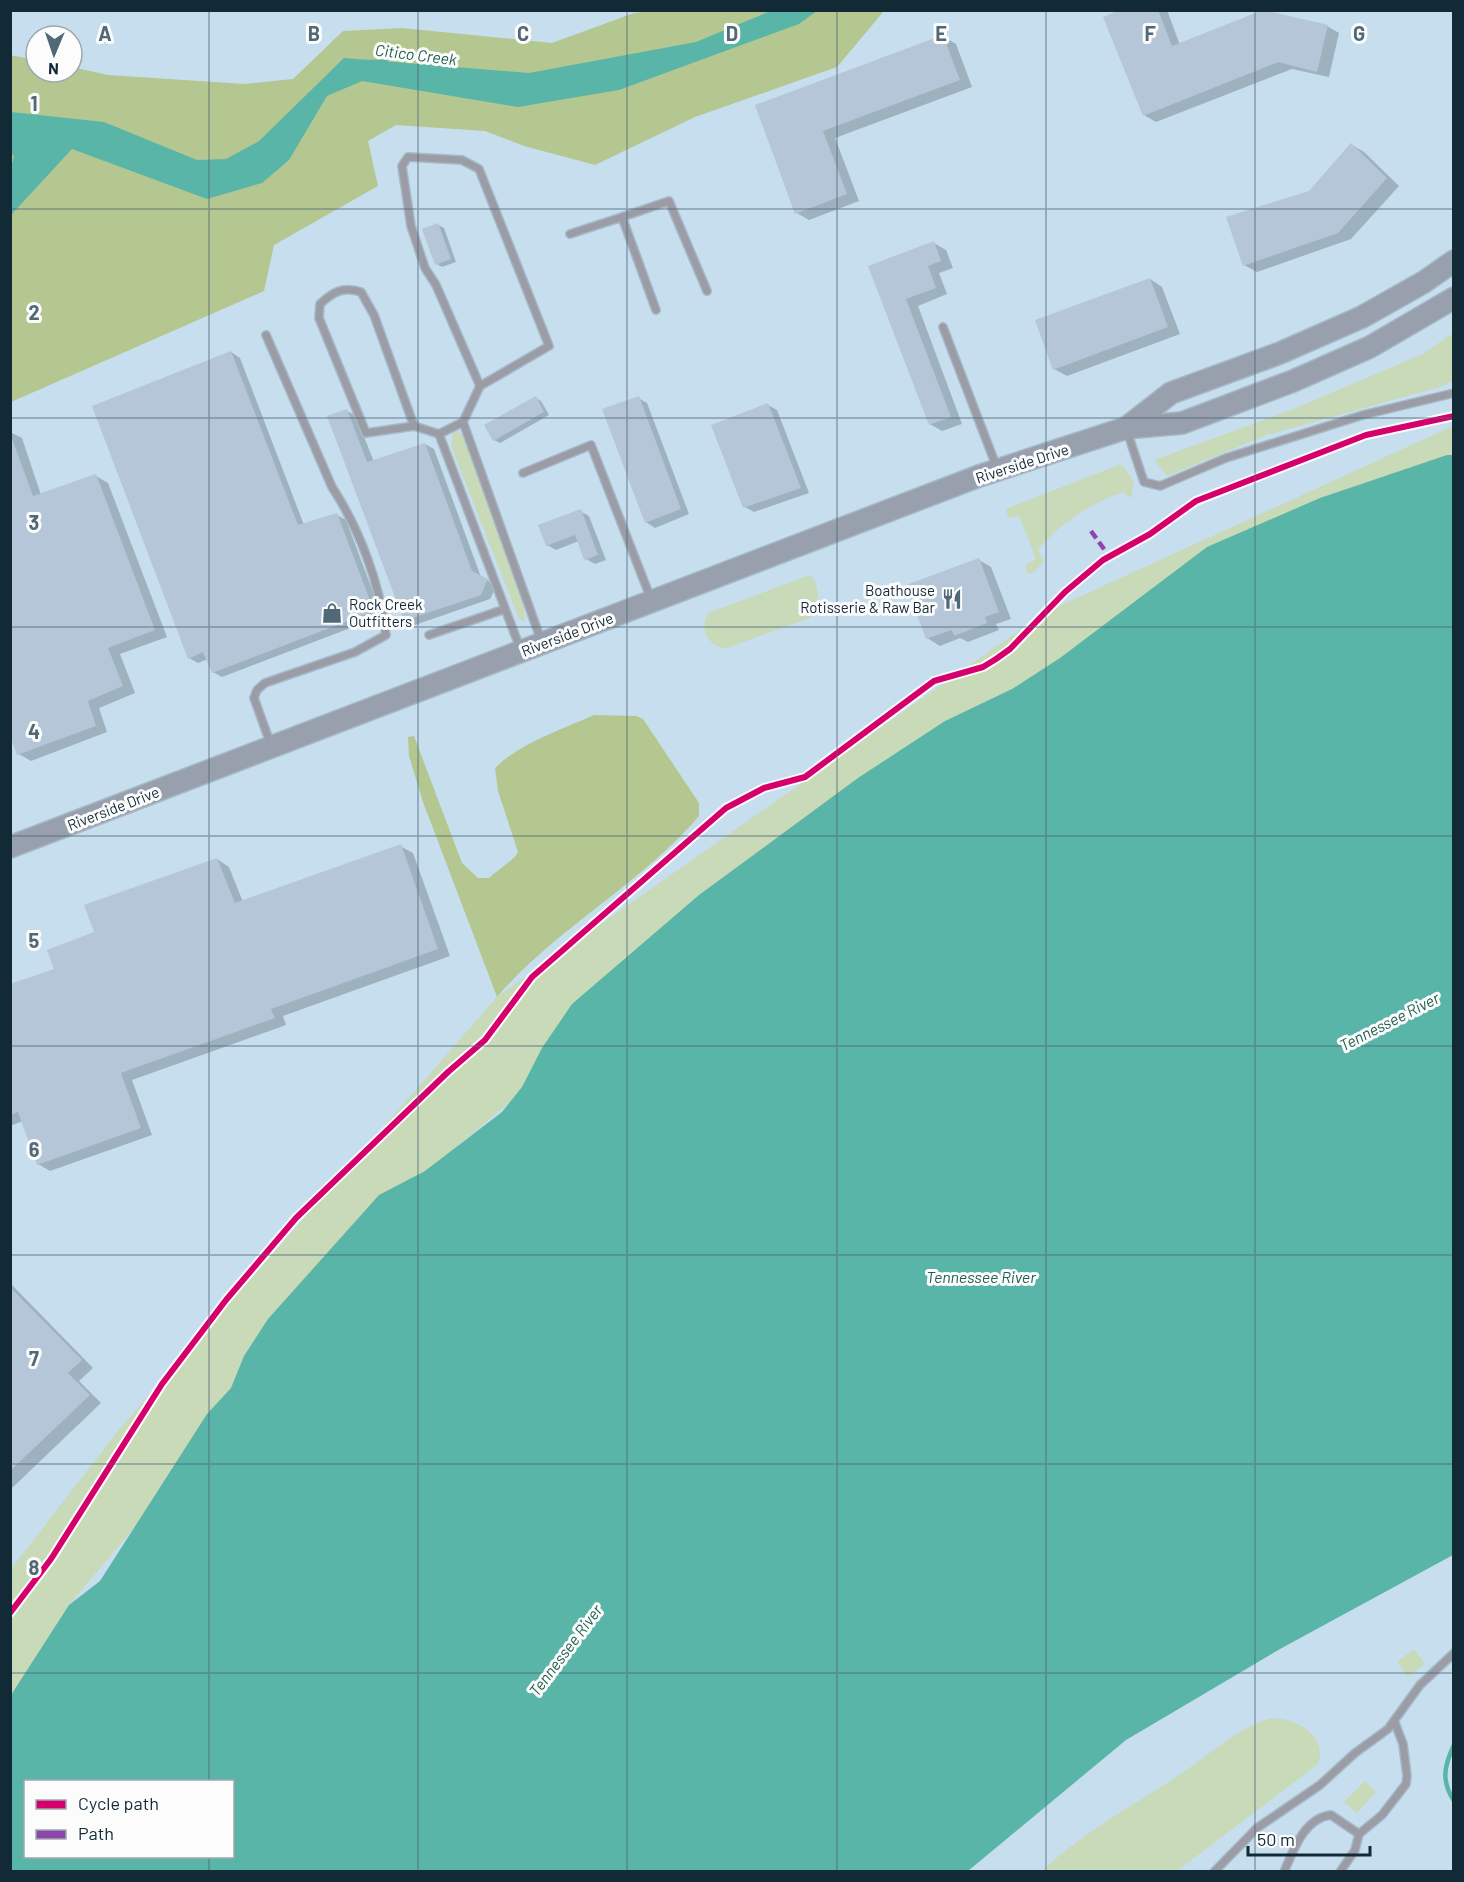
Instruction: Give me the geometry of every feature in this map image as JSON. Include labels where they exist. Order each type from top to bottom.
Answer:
[{"type":"main road","name":"Riverside Drive","points":[[1126,428],[1170,393],[1280,353],[1362,317],[1424,282],[1454,261]]},
{"type":"main road","name":"Riverside Drive","points":[[10,847],[998,470],[1126,428],[1182,423],[1293,381],[1370,346],[1454,298]]},
{"type":"lane","points":[[414,426],[374,315],[361,292],[349,288],[334,291],[320,304],[319,318],[366,433],[414,426],[439,434],[463,422],[480,386],[549,346],[479,169],[462,159],[408,157],[402,166],[415,236],[425,268],[436,285],[480,386]]},
{"type":"lane","points":[[570,234],[669,201],[707,291]]},
{"type":"lane","points":[[622,217],[656,310]]},
{"type":"lane","points":[[943,327],[998,470]]},
{"type":"lane","points":[[266,335],[332,487],[346,508],[382,600],[386,635],[355,652],[265,683],[257,690],[254,698],[272,747]]},
{"type":"lane","points":[[1126,428],[1144,482],[1160,486],[1226,458],[1363,415],[1454,393]]},
{"type":"lane","points":[[463,422],[542,644]]},
{"type":"lane","points":[[439,434],[521,652]]},
{"type":"lane","points":[[523,473],[591,445],[652,602]]},
{"type":"lane","points":[[429,635],[505,609]]},
{"type":"lane","points":[[1214,1872],[1257,1828],[1320,1785],[1355,1753],[1395,1724],[1420,1685],[1454,1653]]},
{"type":"lane","points":[[1340,1872],[1355,1850],[1359,1834],[1382,1815],[1406,1784],[1407,1767],[1401,1734],[1395,1724]]},
{"type":"lane","points":[[1284,1872],[1303,1834],[1317,1818],[1330,1815],[1359,1834]]},
{"type":"shaded area","points":[[651,11],[884,11],[837,67],[695,117],[595,165],[524,146],[485,131],[396,125],[368,141],[378,186],[274,245],[264,291],[11,402],[10,55],[24,58],[24,84],[84,84],[84,70],[108,75],[245,84],[293,79],[343,31],[402,28],[552,43],[634,13]]},
{"type":"shaded area","points":[[1453,333],[1453,380],[1443,386],[1267,435],[1167,476],[1154,460],[1291,410],[1423,354]]},
{"type":"shaded area","points":[[1453,426],[1453,465],[1012,689],[456,1147],[69,1605],[11,1710],[11,1569],[117,1432],[497,997],[1044,613]]},
{"type":"shaded area","points":[[457,431],[466,437],[512,560],[524,607],[524,621],[519,619],[451,446],[453,433]]},
{"type":"shaded area","points":[[1119,465],[1123,466],[1134,482],[1131,498],[1123,492],[1077,515],[1038,549],[1044,562],[1031,574],[1026,572],[1026,564],[1036,559],[1019,516],[1008,518],[1006,509]]},
{"type":"shaded area","points":[[810,575],[816,585],[818,596],[816,608],[810,618],[724,649],[713,643],[706,635],[704,625],[708,613]]},
{"type":"shaded area","points":[[594,715],[636,716],[643,719],[699,803],[699,816],[651,864],[545,949],[497,997],[423,802],[409,756],[408,737],[414,736],[462,863],[478,878],[489,878],[513,859],[518,852],[498,791],[495,768],[529,744]]},
{"type":"shaded area","points":[[1414,1649],[1425,1664],[1408,1677],[1397,1662]]},
{"type":"shaded area","points":[[1271,1718],[1290,1721],[1308,1730],[1318,1745],[1320,1754],[1318,1764],[1177,1871],[1042,1871],[1076,1842],[1185,1771],[1226,1741],[1259,1722]]},
{"type":"shaded area","points":[[1365,1781],[1376,1792],[1357,1813],[1344,1802]]},
{"type":"water","points":[[773,10],[817,11],[799,24],[619,90],[518,107],[362,81],[327,96],[289,160],[262,183],[207,199],[72,149],[11,215],[11,168],[14,156],[11,154],[11,112],[104,122],[197,160],[226,159],[259,141],[344,58],[529,73],[696,42]]},
{"type":"water","name":"Tennessee River","points":[[1447,455],[1453,455],[1453,1555],[1280,1649],[1126,1740],[968,1871],[11,1871],[11,1695],[69,1605],[100,1581],[207,1414],[231,1388],[244,1356],[268,1319],[379,1195],[425,1171],[502,1112],[522,1087],[542,1048],[572,1004],[699,895],[858,778],[945,721],[1012,689],[1060,658],[1207,547],[1320,498]]},
{"type":"building","points":[[1120,10],[1158,10],[1172,46],[1263,10],[1328,25],[1317,72],[1278,62],[1143,116],[1103,17]]},
{"type":"building","points":[[943,35],[960,80],[823,131],[847,194],[795,214],[755,105]]},
{"type":"building","points":[[1351,143],[1387,178],[1338,233],[1243,266],[1226,217],[1309,191]]},
{"type":"building","points":[[438,223],[451,259],[435,265],[422,229]]},
{"type":"building","points":[[934,241],[941,261],[928,266],[936,288],[906,299],[951,417],[929,425],[868,266]]},
{"type":"building","points":[[1150,278],[1168,327],[1053,370],[1035,320]]},
{"type":"building","points":[[231,351],[298,525],[337,513],[374,611],[212,673],[203,652],[188,659],[92,406]]},
{"type":"building","points":[[536,396],[544,412],[493,441],[484,425]]},
{"type":"building","points":[[639,396],[681,509],[645,523],[602,409]]},
{"type":"building","points":[[768,403],[801,488],[743,508],[711,425]]},
{"type":"building","points":[[347,409],[367,462],[425,443],[472,571],[488,579],[481,595],[404,621],[327,416]]},
{"type":"building","points":[[10,433],[33,496],[96,474],[155,630],[108,648],[123,686],[88,701],[96,726],[17,755],[10,736]]},
{"type":"building","points":[[581,509],[598,555],[584,560],[575,535],[546,546],[538,525]]},
{"type":"building","name":"Boathouse Rotisserie & Raw Bar","points":[[979,558],[999,612],[985,617],[987,623],[954,636],[952,630],[926,639],[906,585]]},
{"type":"building","points":[[401,844],[438,949],[271,1009],[275,1018],[121,1073],[141,1128],[37,1165],[18,1112],[10,1115],[10,984],[54,969],[47,950],[94,932],[84,905],[217,858],[235,903]]},
{"type":"building","points":[[10,1287],[82,1360],[68,1373],[90,1395],[10,1471]]},
{"type":"waterway","name":"Citico Creek","points":[[362,62],[386,62]]},
{"type":"waterway","points":[[1454,1745],[1445,1773],[1447,1787],[1454,1801]]},
{"type":"marked path","points":[[1091,531],[1109,556]]},
{"type":"cycle path","points":[[10,1613],[51,1559],[162,1384],[226,1300],[296,1218],[448,1072],[485,1040],[532,977],[726,808],[764,788],[805,777],[934,681],[983,667],[996,659],[1010,649],[1065,592],[1103,560],[1150,534],[1196,501],[1366,435],[1454,416]]},
{"type":"place","name":"Boathouse Rotisserie & Raw Bar","points":[[952,599]]},
{"type":"place","name":"Rock Creek Outfitters","points":[[332,613]]}]
